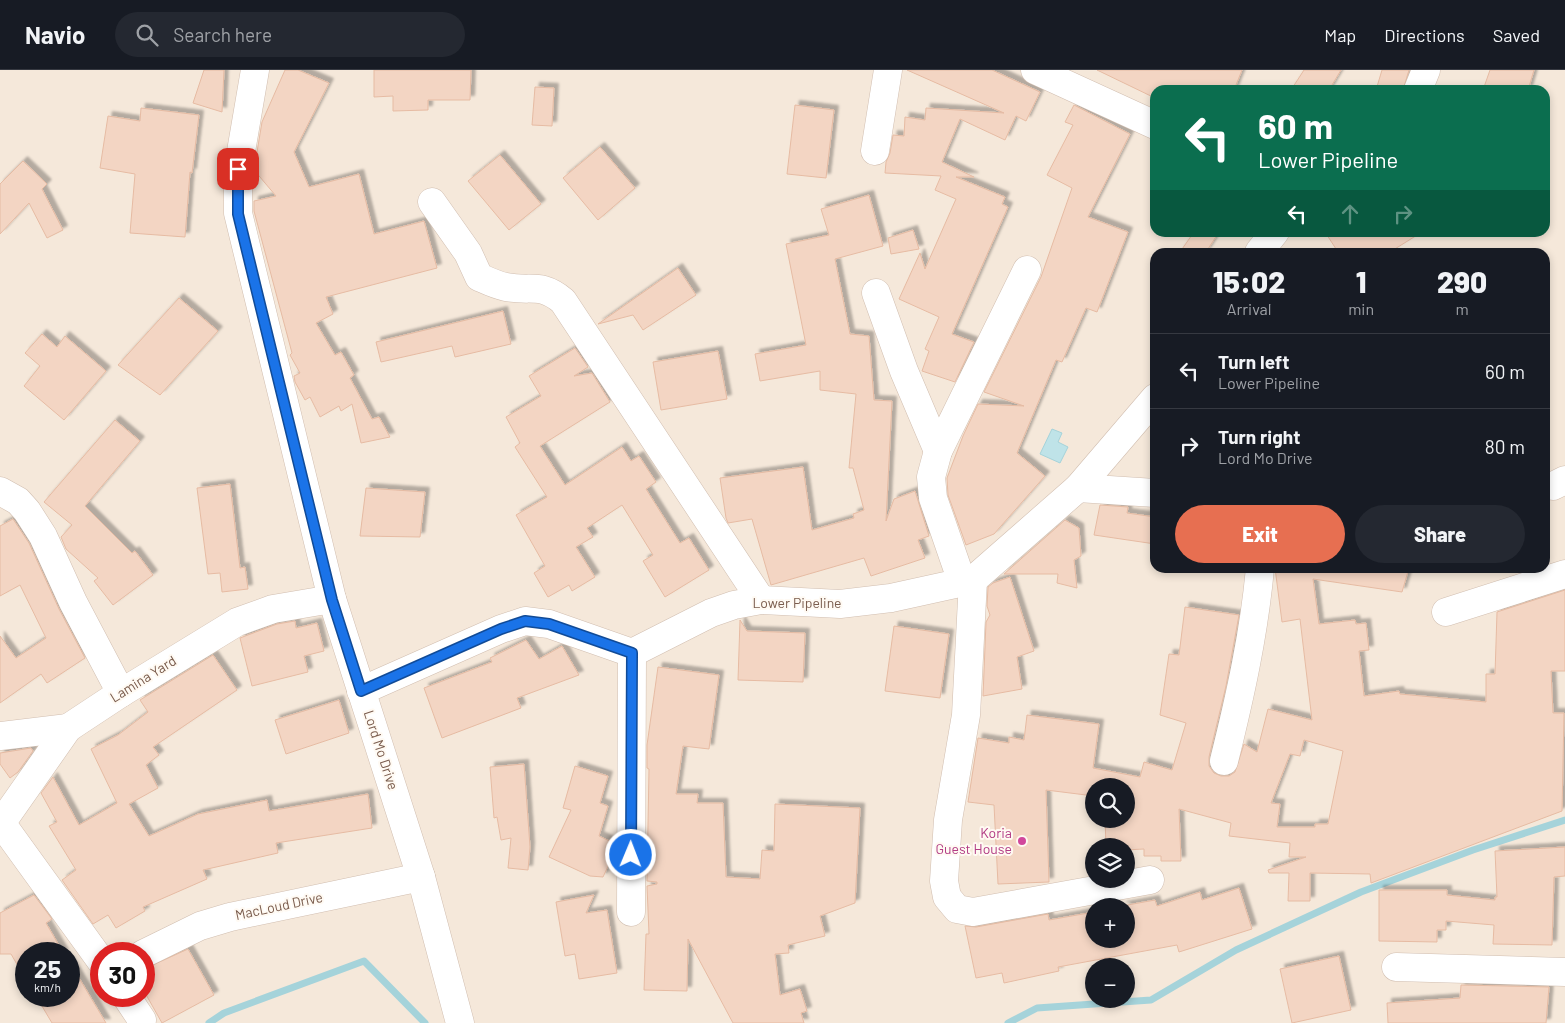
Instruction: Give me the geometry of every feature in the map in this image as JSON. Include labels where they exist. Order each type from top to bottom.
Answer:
[{"type":"street","name":"Lord Mo Drive","points":[[255,70],[238,169],[238,214],[332,600],[421,876],[460,1023]]},
{"type":"street","points":[[875,151],[888,70]]},
{"type":"street","points":[[1035,70],[1089,81],[1150,122]]},
{"type":"street","points":[[1420,85],[1426,70]]},
{"type":"street","points":[[432,202],[468,253],[479,277],[508,288],[537,288],[551,291],[563,301],[761,600]]},
{"type":"street","points":[[1262,248],[1271,237]]},
{"type":"street","points":[[1027,270],[938,451],[931,478],[933,498],[968,581],[966,715],[948,820],[944,881],[947,897],[957,909],[972,912],[1150,880]]},
{"type":"street","points":[[876,293],[904,371],[938,451]]},
{"type":"street","name":"Lower Pipeline","points":[[632,653],[711,613],[761,600],[840,604],[891,598],[968,581],[1078,488],[1150,407]]},
{"type":"street","points":[[1078,488],[1150,493]]},
{"type":"street","points":[[0,492],[18,501],[43,536],[73,602],[121,692]]},
{"type":"street","points":[[1224,761],[1245,675],[1257,602],[1260,573]]},
{"type":"street","points":[[1446,612],[1565,574]]},
{"type":"street","name":"Lamina Yard","points":[[1,825],[68,728],[121,692],[238,622],[273,608],[332,600]]},
{"type":"street","points":[[361,691],[501,629],[525,621],[549,624],[632,653],[631,912]]},
{"type":"street","points":[[0,736],[68,728]]},
{"type":"street","points":[[1,825],[90,946]]},
{"type":"street","name":"MacLoud Drive","points":[[155,948],[200,926],[230,917],[421,876]]},
{"type":"street","points":[[1396,966],[1565,972]]},
{"type":"street","points":[[133,1007],[142,1020]]},
{"type":"shaded area","points":[[0,70],[1565,70],[1565,1023],[0,1023]]},
{"type":"water","points":[[1052,429],[1062,433],[1058,442],[1068,447],[1060,463],[1040,454]]},
{"type":"building","points":[[204,70],[224,70],[222,112],[193,103]]},
{"type":"building","points":[[285,70],[298,70],[329,83],[294,152],[309,187],[359,174],[374,234],[424,221],[437,268],[326,297],[333,314],[316,323],[335,355],[341,352],[354,375],[350,378],[372,419],[379,417],[390,437],[361,443],[352,404],[341,411],[339,406],[320,417],[310,397],[305,400],[295,382],[294,376],[300,373],[290,355],[292,353],[254,211],[254,201],[276,196],[254,170],[262,122]]},
{"type":"building","points":[[374,70],[471,70],[470,100],[428,100],[428,110],[393,111],[393,96],[374,97]]},
{"type":"building","points":[[907,70],[992,70],[1040,92],[1026,121],[1016,116],[1005,140],[960,119],[942,162],[974,177],[956,177],[1005,197],[1002,204],[1008,207],[952,334],[974,342],[955,382],[922,371],[929,351],[925,349],[939,317],[899,299],[920,253],[925,269],[956,199],[935,190],[941,176],[885,173],[886,162],[890,153],[893,135],[904,136],[905,117],[925,120],[926,108],[1004,113]]},
{"type":"building","points":[[1097,70],[1242,70],[1236,85],[1150,85],[1150,96]]},
{"type":"building","points":[[1304,70],[1341,70],[1332,85],[1294,85]]},
{"type":"building","points":[[1382,70],[1409,70],[1404,85],[1378,85]]},
{"type":"building","points":[[1490,70],[1534,70],[1530,85],[1485,85]]},
{"type":"building","points":[[535,87],[554,88],[552,126],[532,125]]},
{"type":"building","points":[[795,105],[834,110],[826,178],[787,174]]},
{"type":"building","points":[[1074,105],[1130,134],[1088,217],[1128,232],[1097,312],[1086,308],[1062,362],[1056,360],[1017,453],[1045,476],[994,534],[966,545],[948,495],[947,478],[978,404],[1024,406],[984,392],[1041,277],[1072,188],[1047,175],[1073,125],[1065,122]]},
{"type":"building","points":[[141,108],[199,115],[192,173],[190,172],[185,237],[130,233],[135,174],[100,168],[108,116],[140,121]]},
{"type":"building","points":[[600,147],[635,188],[598,220],[563,178]]},
{"type":"building","points":[[500,155],[541,204],[509,230],[468,181]]},
{"type":"building","points":[[23,161],[47,184],[42,189],[63,230],[47,238],[29,203],[0,234],[0,184]]},
{"type":"building","points":[[869,195],[883,246],[835,259],[850,334],[869,336],[874,400],[892,401],[886,521],[894,499],[915,491],[929,536],[918,540],[925,558],[871,576],[864,558],[771,585],[752,519],[728,523],[720,478],[803,467],[812,530],[854,518],[853,514],[864,510],[853,468],[849,468],[856,394],[820,390],[820,371],[760,381],[755,354],[806,345],[786,244],[829,235],[821,209]]},
{"type":"building","points":[[913,230],[919,249],[891,254],[888,238]]},
{"type":"building","points":[[1190,237],[1216,237],[1209,248],[1183,248]]},
{"type":"building","points":[[1328,237],[1414,237],[1396,248],[1335,248]]},
{"type":"building","points":[[678,268],[696,295],[643,330],[633,315],[598,324]]},
{"type":"building","points":[[179,298],[218,331],[160,395],[118,365]]},
{"type":"building","points":[[503,311],[511,344],[455,357],[452,346],[381,362],[376,342]]},
{"type":"building","points":[[42,334],[57,347],[65,336],[106,371],[64,420],[24,386],[40,366],[25,353]]},
{"type":"building","points":[[575,348],[588,367],[574,376],[592,373],[610,402],[540,446],[565,485],[622,447],[631,461],[639,456],[656,482],[646,489],[680,543],[689,538],[709,570],[665,597],[643,561],[653,555],[622,505],[587,528],[593,537],[576,547],[595,577],[572,591],[569,585],[548,597],[534,573],[545,566],[516,515],[547,497],[515,447],[520,443],[506,417],[541,396],[529,376]]},
{"type":"building","points":[[718,351],[727,399],[661,410],[653,362]]},
{"type":"building","points":[[115,420],[140,441],[85,506],[132,553],[135,551],[153,575],[113,605],[94,581],[98,578],[66,549],[61,537],[72,525],[44,502]]},
{"type":"building","points":[[230,484],[240,568],[245,567],[248,589],[222,592],[220,573],[208,574],[197,488]]},
{"type":"building","points":[[366,488],[425,492],[420,537],[360,536]]},
{"type":"building","points":[[1100,505],[1128,507],[1127,513],[1150,516],[1150,543],[1094,535]]},
{"type":"building","points":[[13,519],[29,543],[59,609],[85,658],[47,683],[41,674],[0,703],[0,636],[16,658],[46,638],[20,585],[0,596],[0,526]]},
{"type":"building","points":[[1065,520],[1079,528],[1081,556],[1074,560],[1077,588],[1057,583],[1058,574],[1004,574]]},
{"type":"building","points":[[1276,573],[1408,573],[1402,592],[1313,579],[1319,624],[1355,620],[1356,624],[1366,623],[1369,650],[1359,651],[1364,696],[1399,691],[1400,694],[1486,702],[1486,674],[1495,674],[1497,612],[1565,590],[1565,671],[1551,671],[1553,713],[1564,713],[1562,811],[1371,883],[1370,874],[1310,873],[1310,901],[1288,901],[1289,873],[1269,873],[1268,870],[1306,857],[1289,857],[1290,843],[1229,836],[1231,823],[1179,809],[1181,861],[1161,861],[1161,856],[1144,856],[1144,849],[1135,850],[1135,838],[1106,838],[1105,828],[1135,828],[1135,778],[1085,778],[1085,795],[1046,790],[1049,882],[998,884],[994,805],[968,802],[978,738],[1009,743],[1009,737],[1024,740],[1027,715],[1099,724],[1093,768],[1140,777],[1144,762],[1172,770],[1186,723],[1160,715],[1169,654],[1179,655],[1185,607],[1239,615],[1226,686],[1209,757],[1209,766],[1214,773],[1221,776],[1229,776],[1235,772],[1244,744],[1257,752],[1268,709],[1312,720],[1300,619],[1282,622]],"holes":[[[1304,740],[1343,751],[1328,824],[1315,824],[1315,827],[1277,827],[1280,804],[1271,803],[1290,754],[1300,756]]]},
{"type":"building","points":[[1010,577],[1034,651],[1017,657],[1022,689],[983,696],[986,622],[990,615],[987,606],[988,587],[993,583]]},
{"type":"building","points":[[740,620],[747,631],[805,633],[803,682],[738,680]]},
{"type":"building","points":[[295,621],[296,628],[317,623],[324,651],[304,656],[308,672],[252,686],[240,638],[277,624]]},
{"type":"building","points":[[894,626],[949,634],[940,698],[885,691]]},
{"type":"building","points":[[526,640],[539,659],[562,646],[579,675],[517,698],[521,708],[442,738],[424,688],[492,662],[490,658]]},
{"type":"building","points":[[213,655],[237,690],[153,747],[159,755],[146,765],[158,788],[129,804],[149,836],[198,814],[267,800],[269,811],[368,794],[372,828],[276,843],[278,853],[203,870],[207,879],[143,907],[145,911],[116,928],[108,915],[93,924],[62,880],[76,870],[49,826],[57,822],[41,793],[53,777],[79,825],[117,803],[91,749],[118,735],[148,712],[140,700]]},
{"type":"building","points":[[658,667],[719,675],[709,749],[683,746],[676,794],[698,794],[697,803],[723,803],[726,877],[760,879],[762,850],[774,851],[775,804],[860,808],[855,903],[820,916],[825,936],[788,945],[789,953],[775,954],[780,995],[800,989],[807,1011],[801,1013],[804,1023],[733,1023],[688,939],[687,991],[644,990],[646,934],[649,934],[647,886],[657,884],[657,882],[647,881],[649,769],[647,768],[647,745]]},
{"type":"building","points":[[339,700],[349,733],[286,754],[275,720]]},
{"type":"building","points":[[31,748],[33,751],[18,772],[10,778],[0,764],[0,753]]},
{"type":"building","points":[[524,764],[530,847],[528,870],[508,868],[511,838],[501,840],[497,817],[494,818],[490,767]]},
{"type":"building","points":[[575,766],[608,776],[600,803],[608,806],[599,836],[616,844],[616,849],[603,877],[590,876],[549,857],[571,810],[563,808]]},
{"type":"building","points":[[1565,847],[1565,876],[1554,877],[1552,945],[1493,944],[1494,925],[1446,921],[1446,930],[1437,930],[1437,942],[1379,941],[1379,890],[1447,890],[1447,895],[1495,900],[1495,897],[1497,897],[1495,851]]},
{"type":"building","points":[[1239,888],[1252,929],[1179,952],[1177,945],[1107,958],[1085,958],[1085,962],[1058,967],[1059,971],[1004,983],[1002,973],[976,978],[965,926],[976,927],[1048,914],[1049,920],[1085,914],[1085,948],[1135,948],[1135,904],[1155,900],[1157,906],[1200,892],[1202,900]]},
{"type":"building","points":[[34,895],[52,919],[46,923],[57,942],[15,942],[15,961],[11,954],[0,954],[0,913]]},
{"type":"building","points":[[594,895],[586,913],[607,910],[617,973],[579,979],[575,954],[565,956],[556,902]]},
{"type":"building","points":[[188,949],[214,995],[162,1023],[153,1007],[155,1007],[155,964]]},
{"type":"building","points":[[1339,956],[1351,1010],[1292,1023],[1280,969]]},
{"type":"building","points":[[80,979],[90,996],[90,1007],[96,1007],[106,1023],[52,1023],[43,1007],[80,1007]]},
{"type":"building","points":[[1461,985],[1549,987],[1546,1023],[1388,1023],[1387,1003],[1460,998]]},
{"type":"waterway","points":[[1008,1023],[1037,1008],[1151,1000],[1236,950],[1361,892],[1473,850],[1565,820]]},
{"type":"waterway","points":[[209,1023],[224,1013],[364,961],[425,1023]]},
{"type":"place","name":"Koria Guest House","points":[[1022,841]]},
{"type":"route","points":[[238,169],[238,214],[332,600],[361,691],[501,629],[525,621],[549,624],[600,644],[632,653],[631,855]]}]
